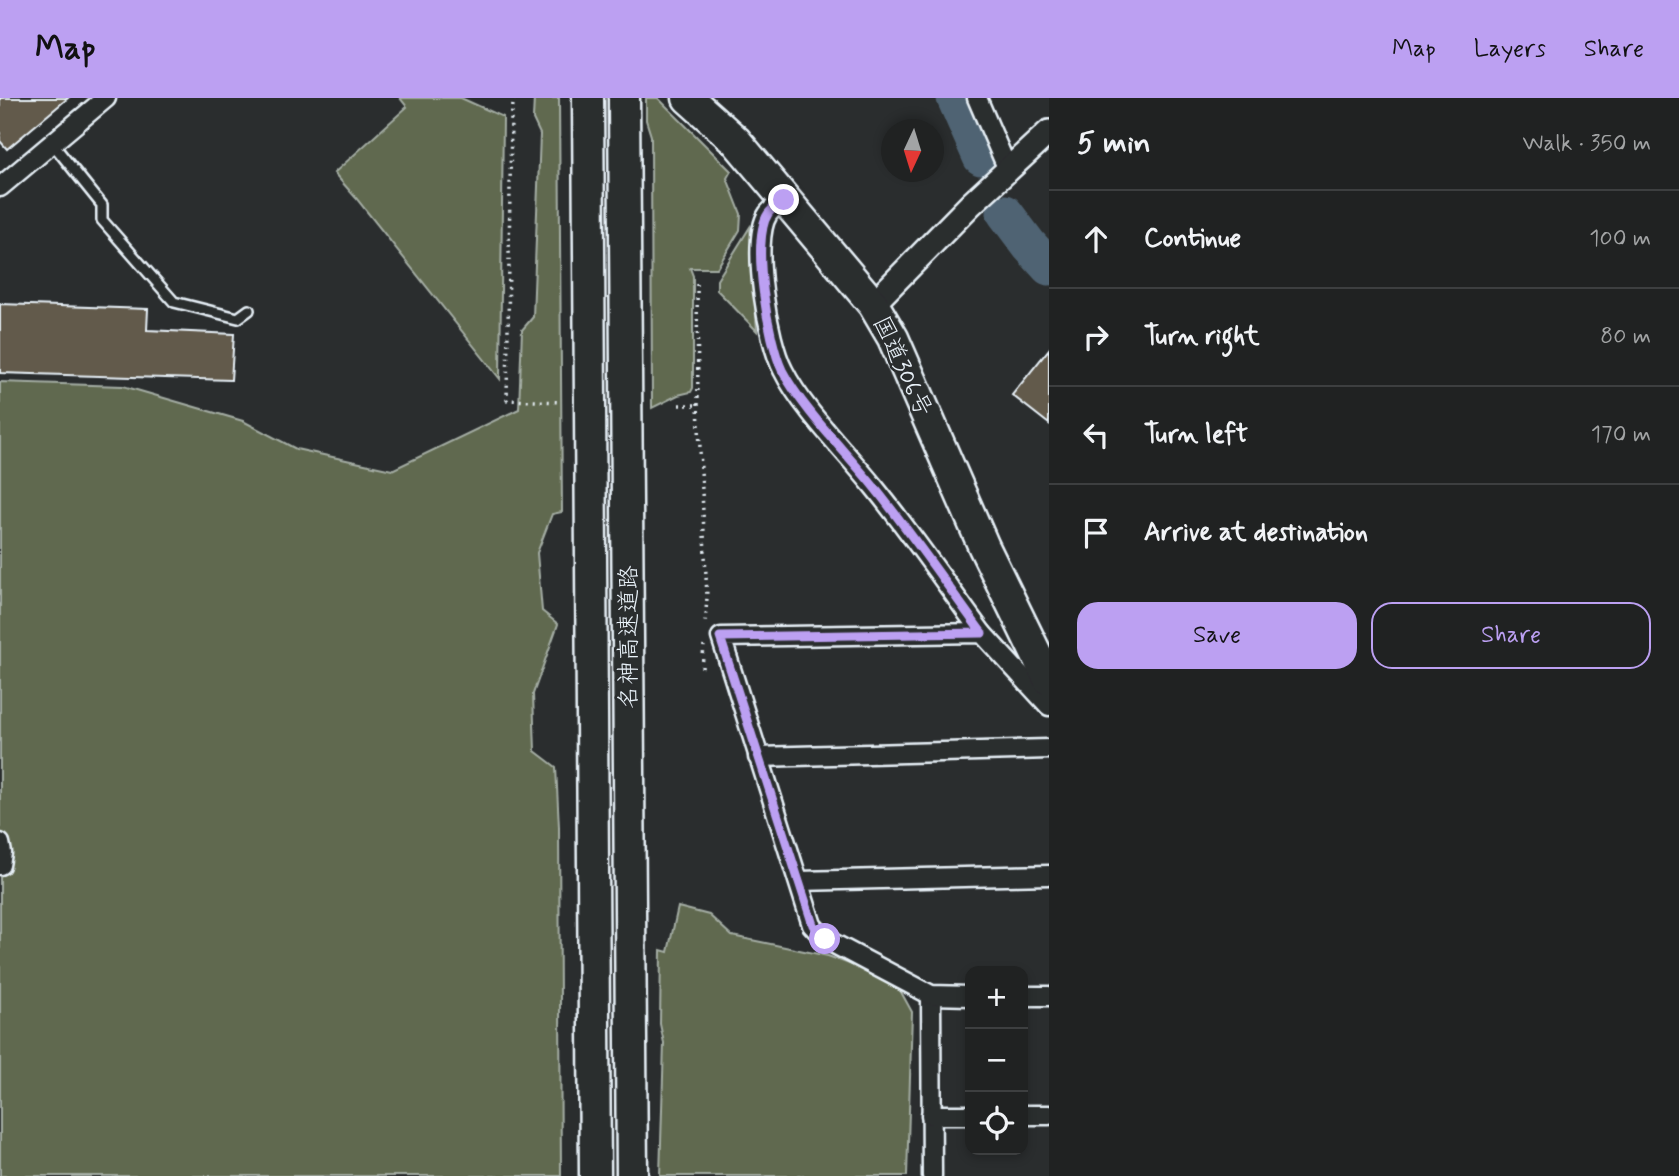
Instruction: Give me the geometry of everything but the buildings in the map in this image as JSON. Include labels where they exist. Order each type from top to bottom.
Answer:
[{"type":"highway","name":"名神高速道路","points":[[588,98],[595,1176]]},
{"type":"highway","name":"名神高速道路","points":[[624,98],[632,1176]]},
{"type":"highway","name":"国道306号","points":[[688,98],[736,141],[873,304],[894,338],[984,547],[1049,680]]},
{"type":"street","points":[[0,187],[106,98]]},
{"type":"street","points":[[977,98],[1008,170]]},
{"type":"street","points":[[873,304],[971,204],[1049,132]]},
{"type":"street","points":[[784,200],[767,215],[760,268],[772,342],[781,368],[792,387],[876,489],[982,633],[1049,706]]},
{"type":"street","points":[[965,996],[931,995],[825,939],[813,925],[720,637],[982,633]]},
{"type":"street","points":[[758,757],[1049,749]]},
{"type":"street","points":[[0,843],[0,865]]},
{"type":"street","points":[[799,881],[1049,875]]},
{"type":"street","points":[[931,995],[932,1176]]},
{"type":"street","points":[[1028,996],[1049,996]]},
{"type":"street","points":[[931,1115],[965,1115]]},
{"type":"street","points":[[1028,1115],[1049,1115]]},
{"type":"lane","points":[[52,143],[102,205],[102,220],[174,302],[238,318],[249,310]]},
{"type":"path","points":[[514,98],[511,118],[507,400],[561,402]]},
{"type":"path","points":[[697,284],[698,405],[707,597],[705,632]]},
{"type":"path","points":[[678,405],[698,405]]},
{"type":"path","points":[[702,668],[704,644]]},
{"type":"green space","points":[[400,98],[461,98],[503,117],[500,379],[334,173],[407,107]]},
{"type":"green space","points":[[534,98],[559,98],[562,512],[552,514],[537,553],[542,611],[558,624],[533,694],[535,751],[556,767],[559,827],[561,1176],[0,1176],[0,382],[123,386],[243,421],[296,449],[392,470],[519,409],[522,330],[533,317],[540,134],[533,119]]},
{"type":"green space","points":[[646,98],[658,98],[731,171],[727,178],[741,214],[740,230],[717,268],[690,268],[693,276],[693,388],[691,392],[678,395],[652,408],[651,136],[646,120]]},
{"type":"green space","points":[[750,227],[757,331],[717,290],[717,280]]},
{"type":"green space","points":[[678,907],[709,915],[732,936],[828,956],[895,981],[912,1012],[907,1176],[660,1176],[664,1043],[660,1024],[661,950],[668,952]]},
{"type":"waterway","points":[[955,98],[981,157]]},
{"type":"waterway","points":[[1005,213],[1049,267]]},
{"type":"route","points":[[784,200],[767,215],[760,268],[772,342],[781,368],[792,387],[876,489],[982,633],[720,637],[813,925],[825,939]]}]
